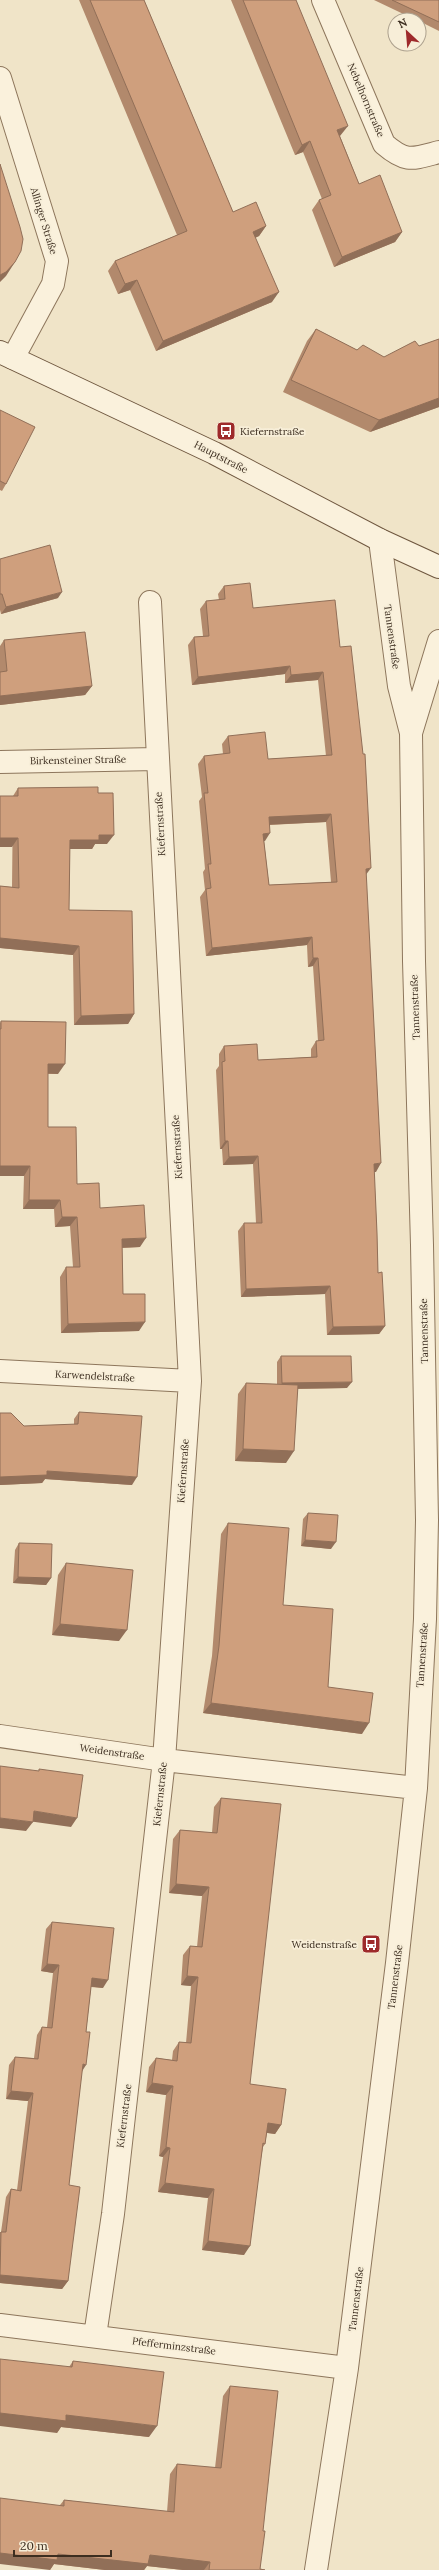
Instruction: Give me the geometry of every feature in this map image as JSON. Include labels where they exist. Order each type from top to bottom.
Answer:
[{"type":"street","name":"Nebelhornstraße","points":[[323,0],[384,144],[399,156],[417,158],[439,152]]},
{"type":"street","name":"Allinger Straße","points":[[0,78],[57,260],[53,284],[6,355]]},
{"type":"street","name":"Hauptstraße","points":[[6,355],[214,453],[380,540],[439,567]]},
{"type":"street","name":"Tannenstraße","points":[[316,2570],[347,2368],[397,1963],[416,1788],[425,1618],[427,1520],[422,1245],[414,961],[411,733],[399,686],[380,540]]},
{"type":"street","name":"Kiefernstraße","points":[[95,2336],[116,2192],[164,1760],[190,1381],[156,759],[150,602]]},
{"type":"street","name":"Tannenstraße","points":[[411,733],[439,641]]},
{"type":"street","name":"Birkensteiner Straße","points":[[0,762],[156,759]]},
{"type":"street","name":"Karwendelstraße","points":[[0,1371],[190,1381]]},
{"type":"street","name":"Weidenstraße","points":[[0,1736],[164,1760],[416,1788]]},
{"type":"street","name":"Pfefferminzstraße","points":[[0,2325],[347,2368]]},
{"type":"building","points":[[90,0],[144,0],[233,212],[256,202],[266,226],[253,232],[279,292],[163,341],[137,280],[125,284],[115,261],[187,231]]},
{"type":"building","points":[[243,0],[296,0],[348,126],[337,130],[359,184],[380,175],[402,232],[342,257],[319,200],[331,195],[310,141],[302,145]]},
{"type":"building","points":[[392,0],[439,0],[439,22],[427,16],[427,12],[418,12]]},
{"type":"building","points":[[0,164],[23,239],[21,251],[15,262],[6,272],[0,275]]},
{"type":"building","points":[[316,329],[357,350],[363,345],[384,357],[415,341],[419,346],[439,339],[439,398],[379,420],[291,380]]},
{"type":"building","points":[[0,410],[35,427],[6,484],[0,481]]},
{"type":"building","points":[[50,545],[62,592],[6,607],[2,594],[0,594],[0,559]]},
{"type":"building","points":[[250,583],[253,608],[335,600],[340,647],[351,646],[363,754],[365,754],[371,868],[366,869],[381,1163],[374,1164],[378,1273],[382,1272],[385,1326],[333,1327],[330,1286],[246,1289],[244,1223],[262,1223],[258,1156],[229,1157],[228,1141],[225,1141],[222,1062],[225,1061],[224,1046],[257,1044],[258,1060],[317,1057],[316,1041],[324,1040],[318,958],[313,958],[312,937],[212,948],[206,889],[211,888],[208,864],[211,864],[204,793],[208,793],[204,756],[230,753],[228,736],[265,732],[268,759],[332,755],[323,672],[291,675],[290,666],[198,677],[194,637],[209,636],[206,601],[225,599],[224,586]],"holes":[[[331,814],[337,882],[269,885],[263,834],[270,833],[269,817]]]},
{"type":"building","points":[[85,632],[92,686],[0,696],[0,672],[7,671],[4,640]]},
{"type":"building","points":[[98,787],[98,793],[113,793],[114,835],[99,835],[99,840],[70,840],[69,910],[132,911],[134,1014],[81,1016],[79,946],[0,938],[0,886],[19,888],[18,838],[0,838],[0,796],[18,796],[18,788]]},
{"type":"building","points":[[1,1021],[66,1022],[65,1064],[48,1064],[48,1127],[76,1127],[77,1184],[99,1183],[100,1208],[144,1205],[146,1238],[122,1239],[123,1294],[145,1294],[145,1322],[68,1324],[66,1267],[80,1267],[77,1217],[62,1217],[60,1200],[29,1200],[30,1166],[0,1166]]},
{"type":"building","points":[[281,1356],[351,1356],[352,1382],[282,1383]]},
{"type":"building","points":[[246,1383],[298,1385],[294,1451],[243,1449]]},
{"type":"building","points":[[79,1412],[142,1416],[137,1477],[47,1471],[47,1475],[0,1477],[0,1413],[11,1413],[24,1426],[78,1424]]},
{"type":"building","points":[[308,1513],[338,1515],[336,1542],[305,1540]]},
{"type":"building","points":[[228,1523],[289,1528],[283,1605],[333,1609],[328,1687],[373,1693],[369,1723],[211,1703],[219,1646]]},
{"type":"building","points":[[19,1543],[52,1544],[51,1578],[18,1577]]},
{"type":"building","points":[[66,1563],[133,1570],[127,1630],[60,1624]]},
{"type":"building","points":[[0,1766],[39,1771],[39,1769],[83,1775],[77,1818],[34,1811],[33,1822],[0,1818]]},
{"type":"building","points":[[221,1798],[281,1804],[250,2084],[286,2089],[281,2125],[268,2123],[265,2144],[263,2143],[250,2246],[208,2241],[214,2189],[165,2183],[170,2148],[166,2147],[173,2086],[152,2083],[156,2058],[177,2061],[179,2042],[191,2043],[198,1977],[187,1976],[190,1946],[202,1947],[209,1887],[176,1884],[180,1830],[217,1833]]},
{"type":"building","points":[[52,1922],[114,1928],[108,1980],[92,1978],[86,2032],[90,2032],[86,2065],[83,2064],[69,2185],[80,2187],[68,2281],[0,2275],[1,2232],[6,2232],[11,2189],[21,2191],[33,2093],[11,2091],[15,2057],[38,2059],[42,2027],[52,2028],[59,1965],[47,1964]]},
{"type":"building","points":[[0,2359],[72,2367],[73,2361],[164,2372],[157,2426],[66,2415],[66,2421],[0,2413]]},
{"type":"building","points":[[230,2386],[278,2391],[260,2569],[265,2570],[209,2570],[210,2562],[150,2555],[148,2564],[58,2554],[57,2560],[0,2553],[0,2498],[64,2506],[64,2500],[174,2512],[177,2464],[221,2468]]},
{"type":"place","name":"Kiefernstraße","points":[[226,431]]},
{"type":"place","name":"Weidenstraße","points":[[371,1944]]}]
